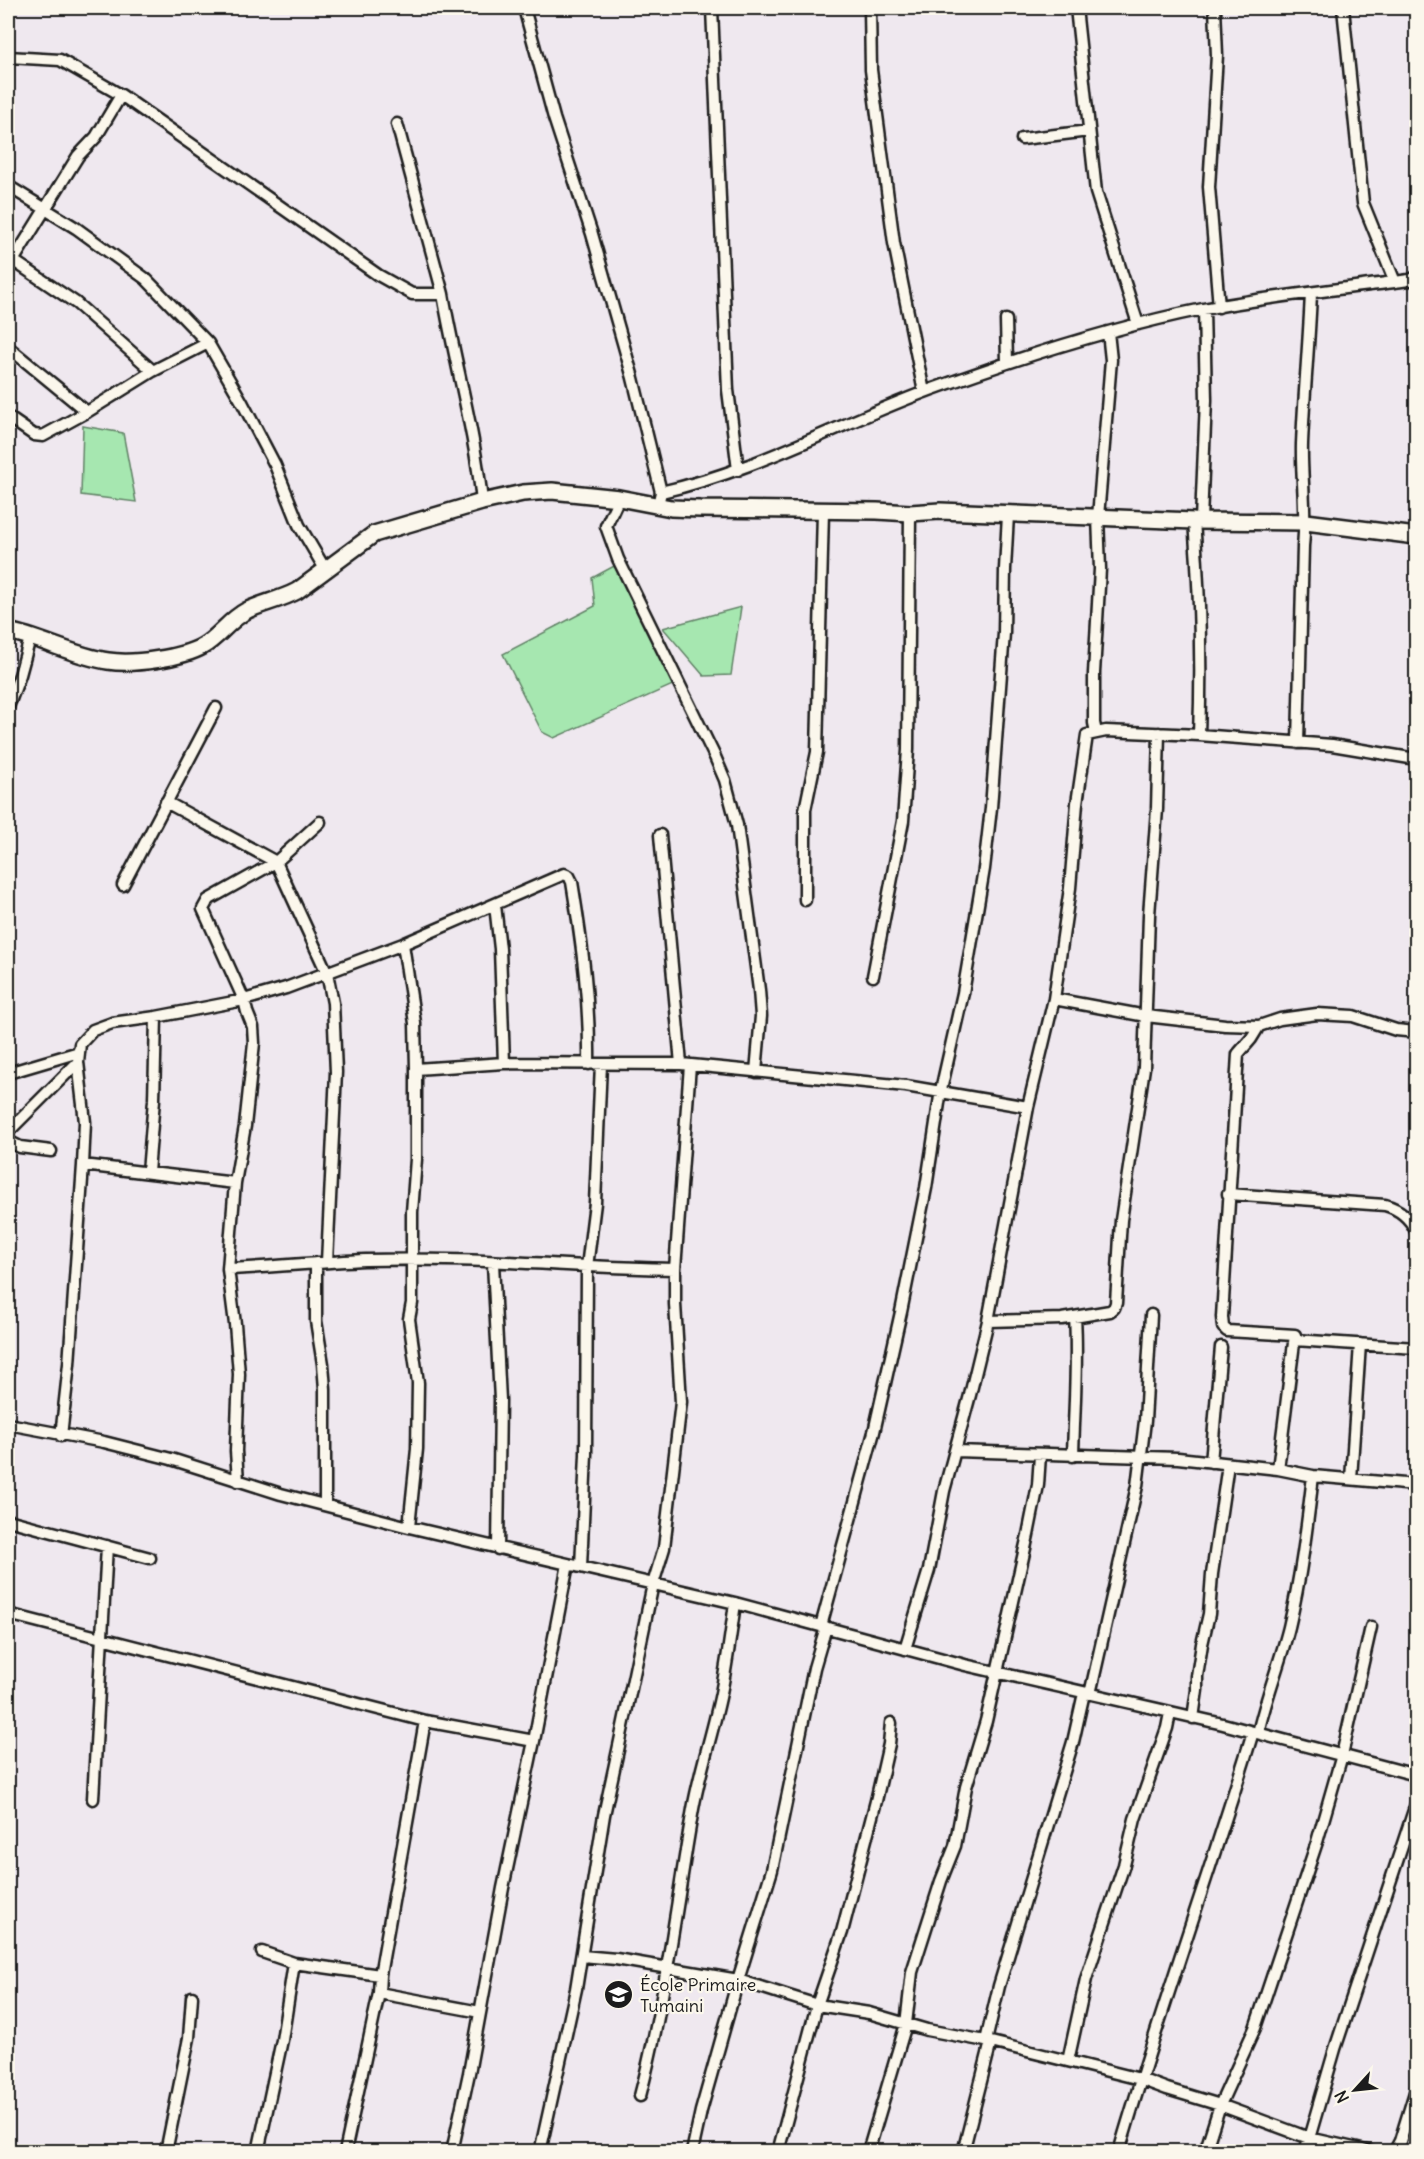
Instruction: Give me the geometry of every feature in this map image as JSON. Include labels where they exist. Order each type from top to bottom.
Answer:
[{"type":"street","points":[[524,8],[554,118],[592,234],[633,378],[659,498],[671,508],[910,513],[940,511],[1008,515],[1306,522],[1416,536]]},
{"type":"street","points":[[712,8],[728,390],[738,470]]},
{"type":"street","points":[[870,8],[871,70],[892,231],[924,392]]},
{"type":"street","points":[[1076,8],[1096,192],[1138,324]]},
{"type":"street","points":[[1215,8],[1217,55],[1209,187],[1219,307]]},
{"type":"street","points":[[1342,8],[1364,203],[1395,282]]},
{"type":"street","points":[[8,57],[60,60],[121,95],[378,275],[411,294],[443,294]]},
{"type":"street","points":[[121,95],[96,136],[78,156],[9,262],[76,303],[153,371]]},
{"type":"street","points":[[397,124],[443,294],[454,355],[478,457],[482,501]]},
{"type":"street","points":[[1022,139],[1089,131]]},
{"type":"street","points":[[8,186],[76,228],[146,279],[208,343],[275,465],[299,525],[326,569]]},
{"type":"street","points":[[8,631],[111,662],[157,659],[177,655],[203,646],[246,611],[283,599],[374,534],[482,501],[522,493],[552,491],[619,498],[659,498],[738,470],[924,392],[1007,363],[1108,332],[1204,309],[1416,278]]},
{"type":"street","points":[[1298,743],[1303,546],[1306,522],[1302,447],[1311,293]]},
{"type":"street","points":[[1198,735],[1202,665],[1198,520],[1206,400],[1204,309]]},
{"type":"street","points":[[1006,320],[1007,363]]},
{"type":"street","points":[[1096,732],[1094,673],[1099,591],[1098,517],[1111,360],[1108,332]]},
{"type":"street","points":[[8,417],[34,435],[43,436],[153,371],[208,343]]},
{"type":"street","points":[[8,347],[87,412]]},
{"type":"street","points":[[619,498],[606,525],[618,559],[718,765],[737,825],[759,990],[760,1017],[756,1072]]},
{"type":"street","points":[[805,900],[806,810],[817,752],[823,511]]},
{"type":"street","points":[[873,976],[903,821],[908,750],[910,513]]},
{"type":"street","points":[[692,2151],[738,1980],[772,1870],[814,1668],[874,1432],[926,1188],[941,1090],[963,993],[986,859],[1004,633],[1008,515]]},
{"type":"street","points":[[8,707],[30,638]]},
{"type":"street","points":[[123,885],[216,708]]},
{"type":"street","points":[[905,1649],[929,1570],[944,1491],[988,1321],[1028,1107],[1054,999],[1070,888],[1077,803],[1086,737],[1096,732],[1106,731],[1198,735],[1332,745],[1416,759]]},
{"type":"street","points":[[988,1321],[1075,1317],[1110,1311],[1116,1303],[1121,1220],[1143,1068],[1160,733]]},
{"type":"street","points":[[166,802],[276,862],[327,973],[333,1003],[336,1072],[327,1262]]},
{"type":"street","points":[[238,1481],[236,1451],[239,1374],[236,1324],[228,1269],[235,1183],[245,1126],[254,1043],[253,1027],[244,1000],[203,909],[208,900],[276,862],[320,822]]},
{"type":"street","points":[[540,2151],[582,1956],[604,1815],[654,1584],[664,1548],[681,1402],[675,1269],[686,1065],[660,835]]},
{"type":"street","points":[[61,1436],[83,1165],[85,1122],[79,1057],[80,1044],[93,1030],[112,1023],[244,1000],[286,988],[403,944],[564,874],[569,876],[572,882],[583,951],[587,992],[589,1064]]},
{"type":"street","points":[[495,905],[500,949],[504,1063]]},
{"type":"street","points":[[403,944],[415,1023],[416,1069],[412,1303],[409,1318],[418,1383],[417,1449],[409,1527]]},
{"type":"street","points":[[1054,999],[1146,1016],[1225,1025],[1258,1026],[1280,1019],[1317,1014],[1353,1016],[1396,1030],[1416,1032]]},
{"type":"street","points":[[148,1173],[154,1100],[156,1017]]},
{"type":"street","points":[[1258,1026],[1251,1039],[1238,1054],[1228,1194],[1223,1327],[1227,1331],[1294,1335],[1278,1469]]},
{"type":"street","points":[[8,1073],[79,1057]]},
{"type":"street","points":[[8,1132],[79,1057]]},
{"type":"street","points":[[416,1069],[504,1063],[686,1065],[941,1090],[1028,1107]]},
{"type":"street","points":[[581,1567],[586,1454],[586,1268],[595,1203],[601,1064]]},
{"type":"street","points":[[8,1141],[20,1147],[51,1151]]},
{"type":"street","points":[[83,1165],[235,1183]]},
{"type":"street","points":[[1228,1194],[1385,1205],[1405,1215],[1412,1222],[1416,1231]]},
{"type":"street","points":[[228,1269],[327,1262],[411,1260],[586,1268],[675,1269]]},
{"type":"street","points":[[315,1263],[316,1321],[325,1389],[325,1504]]},
{"type":"street","points":[[493,1263],[500,1400],[498,1549]]},
{"type":"street","points":[[963,2151],[989,2042],[999,1986],[1073,1742],[1123,1553],[1141,1457],[1151,1315]]},
{"type":"street","points":[[1073,1456],[1077,1355],[1075,1317]]},
{"type":"street","points":[[1295,1340],[1416,1348]]},
{"type":"street","points":[[1351,1479],[1360,1344]]},
{"type":"street","points":[[1211,1462],[1221,1347]]},
{"type":"street","points":[[8,1424],[61,1436],[104,1442],[171,1459],[281,1494],[409,1527],[735,1603],[905,1649],[1255,1732],[1416,1775]]},
{"type":"street","points":[[956,1451],[1141,1457],[1211,1462],[1278,1469],[1313,1476],[1416,1485]]},
{"type":"street","points":[[868,2151],[906,2024],[912,1972],[941,1881],[955,1846],[966,1787],[986,1721],[1032,1515],[1038,1485],[1040,1455]]},
{"type":"street","points":[[1193,1718],[1228,1464]]},
{"type":"street","points":[[1119,2151],[1140,2079],[1289,1626],[1305,1543],[1313,1476]]},
{"type":"street","points":[[8,1520],[150,1558]]},
{"type":"street","points":[[93,1799],[107,1546]]},
{"type":"street","points":[[452,2151],[568,1564]]},
{"type":"street","points":[[640,2096],[668,1969],[694,1805],[721,1693],[735,1603]]},
{"type":"street","points":[[8,1614],[425,1721],[534,1741]]},
{"type":"street","points":[[1205,2151],[1220,2104],[1255,2028],[1317,1842],[1342,1755],[1371,1627]]},
{"type":"street","points":[[1068,2061],[1086,1979],[1124,1865],[1136,1819],[1170,1713]]},
{"type":"street","points":[[345,2151],[379,1993],[380,1975],[425,1721]]},
{"type":"street","points":[[778,2151],[817,2005],[842,1932],[876,1801],[889,1744],[891,1723]]},
{"type":"street","points":[[1305,2151],[1335,2049],[1416,1804]]},
{"type":"street","points":[[262,1952],[294,1963],[380,1975]]},
{"type":"street","points":[[582,1956],[738,1980],[817,2005],[869,2013],[906,2024],[1068,2061],[1140,2079],[1220,2104],[1309,2138],[1371,2151]]},
{"type":"street","points":[[258,2151],[282,2040],[294,1963]]},
{"type":"street","points":[[379,1993],[480,2012]]},
{"type":"street","points":[[166,2151],[189,2038],[192,1997]]},
{"type":"street","points":[[1394,2151],[1400,2141],[1416,2089]]},
{"type":"green space","points":[[83,426],[123,433],[136,502],[81,495]]},
{"type":"green space","points":[[616,565],[675,684],[554,738],[542,732],[503,654],[595,606],[592,578]]},
{"type":"green space","points":[[741,607],[731,675],[704,676],[663,628]]},
{"type":"place","name":"École Primaire Tumaini","points":[[619,1994]]}]
